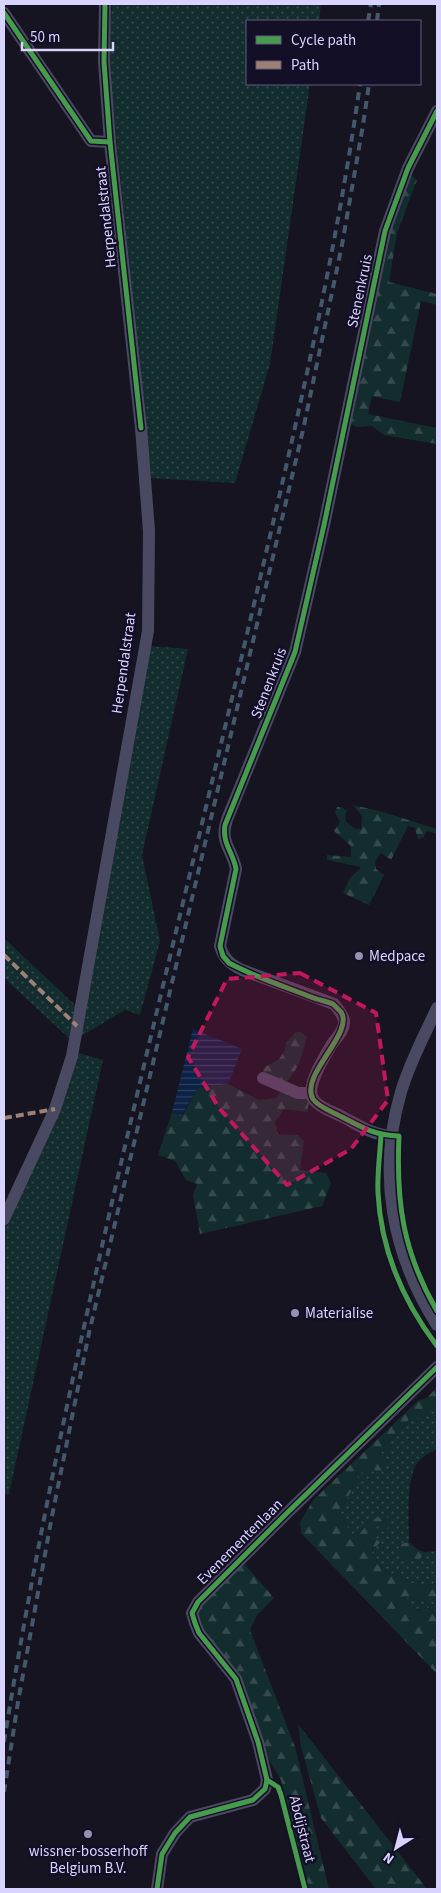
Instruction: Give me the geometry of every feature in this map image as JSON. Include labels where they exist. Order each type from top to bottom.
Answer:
[{"type":"street","name":"Herpendalstraat","points":[[4,1219],[55,1109],[72,1056],[148,631],[149,531],[141,428],[110,142],[104,62],[105,4]]},
{"type":"street","points":[[4,13],[91,142],[110,142]]},
{"type":"street","name":"Stenenkruis","points":[[311,1093],[312,1082],[333,1043],[342,1031],[344,1022],[342,1014],[334,1004],[242,970],[229,963],[223,956],[220,946],[236,869],[235,861],[225,842],[224,835],[228,817],[295,652],[324,525],[385,231],[408,168],[437,111]]},
{"type":"street","points":[[437,1008],[401,1091],[391,1136],[390,1192],[394,1220],[406,1266],[437,1325]]},
{"type":"street","points":[[263,1078],[298,1093],[311,1093],[313,1100],[321,1106],[369,1131],[391,1136]]},
{"type":"street","name":"Evenementenlaan","points":[[157,1889],[162,1854],[176,1833],[190,1817],[253,1800],[265,1789],[267,1780],[258,1742],[236,1679],[199,1633],[192,1613],[198,1602],[284,1515],[437,1367]]},
{"type":"highlighted area","points":[[300,973],[376,1013],[388,1100],[351,1149],[287,1185],[219,1108],[188,1057],[227,979]]},
{"type":"green space","points":[[112,4],[321,4],[319,20],[246,20],[246,85],[310,85],[270,364],[235,483],[149,478],[108,57]]},
{"type":"green space","points":[[409,174],[417,180],[397,233],[389,282],[437,294],[437,305],[421,301],[400,402],[372,396],[368,414],[437,428],[437,444],[384,435],[372,426],[357,427],[349,423],[388,233]]},
{"type":"green space","points":[[149,646],[188,649],[142,855],[160,941],[140,1015],[125,1010],[78,1038]]},
{"type":"green space","points":[[353,805],[383,812],[437,829],[437,834],[427,831],[423,838],[418,839],[415,828],[408,826],[391,860],[381,853],[375,862],[376,869],[384,875],[369,905],[343,893],[350,878],[361,867],[327,860],[327,855],[351,857],[351,846],[334,831],[340,822],[335,812],[337,807],[342,807],[347,811],[345,815],[346,822],[354,828],[361,829],[362,816]]},
{"type":"green space","points":[[4,938],[76,1006],[70,1039],[4,978]]},
{"type":"green space","points":[[296,1032],[301,1032],[307,1037],[293,1074],[284,1084],[265,1077],[263,1070],[265,1067],[279,1059],[285,1050],[286,1042]]},
{"type":"green space","points":[[79,1053],[103,1060],[9,1494],[4,1495],[4,1229],[60,1108]]},
{"type":"green space","points":[[228,1084],[259,1100],[276,1098],[283,1087],[311,1093],[307,1112],[284,1109],[275,1122],[278,1134],[298,1135],[304,1141],[300,1170],[326,1173],[331,1183],[322,1206],[200,1234],[193,1195],[197,1184],[186,1180],[175,1161],[158,1155],[172,1112],[182,1116],[198,1088]]},
{"type":"green space","points":[[437,1387],[437,1407],[423,1419],[410,1417],[406,1424],[388,1442],[393,1448],[388,1452],[382,1451],[379,1456],[388,1464],[384,1471],[372,1470],[369,1475],[361,1472],[358,1468],[356,1474],[358,1479],[340,1511],[347,1527],[356,1538],[374,1519],[379,1517],[390,1518],[391,1526],[387,1528],[376,1526],[375,1538],[380,1542],[372,1548],[372,1555],[389,1574],[397,1573],[411,1583],[420,1585],[437,1583],[437,1600],[427,1602],[409,1597],[404,1599],[404,1603],[420,1611],[425,1607],[437,1613],[437,1674],[301,1533],[300,1522],[314,1499],[419,1400],[427,1398]]},
{"type":"green space","points":[[437,1407],[437,1449],[420,1460],[413,1472],[409,1502],[409,1542],[401,1544],[420,1559],[425,1552],[437,1551],[437,1583],[420,1585],[411,1583],[397,1573],[389,1574],[372,1555],[376,1526],[389,1518],[363,1528],[356,1539],[347,1527],[340,1511],[358,1479],[356,1474],[358,1468],[360,1469],[379,1456],[388,1442],[406,1424],[410,1417],[423,1418]]},
{"type":"green space","points":[[409,1542],[418,1550],[425,1552],[420,1559],[410,1561],[400,1557],[398,1549],[401,1544]]},
{"type":"green space","points":[[240,1559],[274,1598],[257,1615],[250,1630],[295,1747],[329,1889],[306,1889],[281,1780],[258,1742],[236,1679],[199,1633],[198,1602]]},
{"type":"green space","points":[[409,1597],[427,1602],[437,1600],[437,1613],[426,1607],[421,1611],[404,1603],[404,1599]]},
{"type":"green space","points":[[298,1724],[427,1889],[376,1889],[321,1818],[301,1747]]},
{"type":"water","points":[[193,1029],[242,1049],[228,1084],[198,1088],[181,1116],[172,1112]]},
{"type":"railway","points":[[368,20],[371,4]]},
{"type":"railway","points":[[377,20],[379,4]]},
{"type":"railway","points":[[4,1742],[54,1467],[83,1331],[308,369],[337,227],[360,85]]},
{"type":"railway","points":[[4,1792],[18,1702],[52,1516],[89,1333],[303,430],[342,245],[369,85]]},
{"type":"marked path","points":[[4,955],[77,1026]]},
{"type":"marked path","points":[[4,1118],[55,1109]]},
{"type":"cycle path","points":[[105,4],[104,62],[110,142],[141,428]]},
{"type":"cycle path","points":[[4,13],[91,141],[110,142]]},
{"type":"cycle path","points":[[437,111],[408,168],[385,231],[324,525],[295,652],[225,825],[226,843],[236,869],[220,946],[223,956],[229,963],[269,981],[333,1004],[341,1012],[343,1021],[341,1031],[313,1078],[311,1089],[313,1099],[322,1107],[363,1128],[382,1134],[399,1136],[399,1183],[404,1226],[416,1268],[437,1311]]},
{"type":"cycle path","points":[[381,1135],[378,1186],[380,1214],[389,1255],[404,1293],[437,1346]]},
{"type":"cycle path","points":[[157,1889],[162,1854],[175,1833],[190,1817],[253,1800],[265,1789],[267,1780],[258,1742],[236,1679],[199,1633],[192,1613],[198,1602],[437,1367]]},
{"type":"cycle path","name":"Abdijstraat","points":[[267,1780],[278,1787],[281,1795],[305,1889]]},
{"type":"place","name":"Medpace","points":[[359,956]]},
{"type":"place","name":"Materialise","points":[[295,1313]]},
{"type":"place","name":"wissner-bosserhoff Belgium B.V.","points":[[88,1834]]}]
